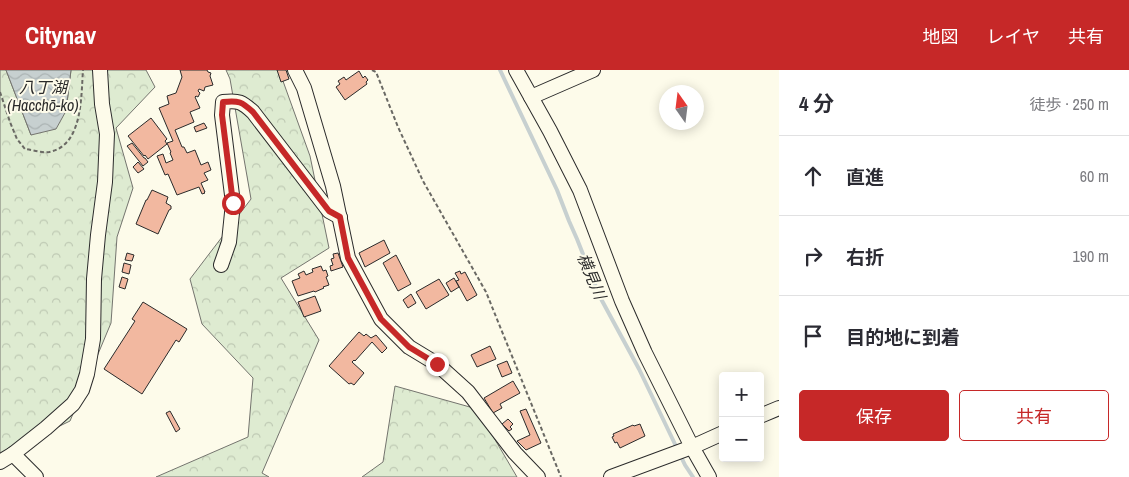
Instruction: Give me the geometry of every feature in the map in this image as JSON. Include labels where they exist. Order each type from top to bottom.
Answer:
[{"type":"street","points":[[0,462],[46,428],[73,404],[82,390],[87,374],[93,339],[94,279],[105,182],[106,134],[100,70]]},
{"type":"street","points":[[296,70],[304,88],[333,186],[348,258],[381,319],[409,347],[437,364],[468,392],[515,454],[538,477]]},
{"type":"street","points":[[516,70],[580,190],[622,301],[645,353],[708,477]]},
{"type":"street","points":[[532,97],[593,70]]},
{"type":"street","points":[[221,265],[229,242],[233,203],[222,115],[223,102],[242,102],[253,112],[329,211],[340,217]]},
{"type":"street","points":[[764,414],[779,408]]},
{"type":"street","points":[[611,477],[719,435]]},
{"type":"street","points":[[13,454],[36,477]]},
{"type":"path","points":[[0,92],[17,139],[26,149],[47,152],[58,149],[72,136],[78,120],[84,70]]},
{"type":"path","points":[[372,70],[376,72],[398,127],[423,181],[486,292],[561,477]]},
{"type":"green space","points":[[0,70],[6,70],[31,135],[66,111],[71,70],[146,70],[155,87],[116,128],[133,188],[117,237],[111,323],[70,421],[0,455]]},
{"type":"green space","points":[[226,70],[279,70],[310,156],[329,248],[281,278],[319,340],[262,473],[269,477],[156,477],[248,437],[253,378],[202,324],[190,279],[251,199],[230,79]]},
{"type":"green space","points":[[395,386],[477,409],[517,477],[362,477],[383,462]]},
{"type":"water","name":"八丁湖 (Hacchō-ko)","points":[[6,70],[71,70],[66,111],[56,129],[31,135]]},
{"type":"building","points":[[180,70],[207,70],[211,73],[213,85],[205,87],[204,91],[199,89],[198,97],[195,97],[200,108],[190,112],[194,122],[175,130],[182,147],[184,147],[187,153],[195,150],[201,165],[208,162],[211,170],[204,173],[208,180],[201,183],[205,192],[202,194],[199,187],[177,195],[168,174],[165,175],[157,156],[163,154],[166,163],[173,160],[167,143],[173,141],[159,108],[169,104],[167,96],[176,93],[182,77]]},
{"type":"building","points":[[277,70],[286,70],[289,79],[281,82]]},
{"type":"building","points":[[359,71],[363,78],[365,76],[368,80],[367,84],[345,100],[336,87],[340,84],[338,81],[344,77],[346,80]]},
{"type":"building","points":[[151,118],[167,139],[165,141],[167,144],[148,159],[128,136]]},
{"type":"building","points":[[204,123],[207,128],[196,132],[194,127]]},
{"type":"building","points":[[132,143],[148,162],[143,166],[127,146]]},
{"type":"building","points":[[138,162],[144,169],[138,173],[133,167]]},
{"type":"building","points":[[152,190],[168,197],[166,203],[171,206],[158,234],[136,224]]},
{"type":"building","points":[[384,240],[390,253],[365,267],[359,253]]},
{"type":"building","points":[[127,253],[134,255],[132,261],[125,260]]},
{"type":"building","points":[[338,253],[343,267],[331,271],[330,266],[333,265],[331,259],[334,258],[333,254]]},
{"type":"building","points":[[396,255],[411,284],[398,291],[383,263]]},
{"type":"building","points":[[124,263],[131,265],[129,274],[122,272]]},
{"type":"building","points":[[321,266],[323,271],[326,270],[329,285],[315,292],[298,296],[292,281],[300,278],[298,274],[304,271],[306,275],[313,272],[312,269]]},
{"type":"building","points":[[460,271],[461,274],[465,272],[477,295],[467,301],[456,281],[459,280],[455,273]]},
{"type":"building","points":[[122,277],[128,279],[125,289],[119,287]]},
{"type":"building","points":[[454,278],[459,287],[451,292],[446,283]]},
{"type":"building","points":[[439,279],[449,295],[426,309],[416,292]]},
{"type":"building","points":[[411,294],[416,303],[408,308],[403,300]]},
{"type":"building","points":[[315,296],[321,311],[304,317],[298,302]]},
{"type":"building","points":[[143,302],[187,329],[179,342],[176,340],[142,394],[104,369],[135,321],[132,319]]},
{"type":"building","points":[[359,332],[371,338],[376,335],[387,348],[382,353],[372,342],[352,362],[364,373],[354,385],[349,384],[329,366]]},
{"type":"building","points":[[490,346],[496,359],[477,367],[471,355]]},
{"type":"building","points":[[507,361],[512,373],[502,377],[497,365]]},
{"type":"building","points":[[513,381],[520,393],[500,404],[502,408],[493,413],[484,398]]},
{"type":"building","points":[[526,409],[541,443],[526,450],[517,441],[530,435],[520,411]]},
{"type":"building","points":[[170,411],[180,429],[176,432],[166,413]]},
{"type":"building","points":[[508,419],[513,424],[510,427],[512,429],[509,431],[502,424]]},
{"type":"building","points":[[640,424],[645,436],[620,448],[617,442],[615,443],[612,437],[614,436],[613,434]]},
{"type":"waterway","name":"横見川","points":[[500,70],[557,190],[600,297],[639,369],[685,465],[693,477]]},
{"type":"route","points":[[233,203],[222,115],[223,102],[231,101],[242,102],[253,112],[329,211],[340,217],[348,258],[381,319],[409,347],[437,364]]}]
